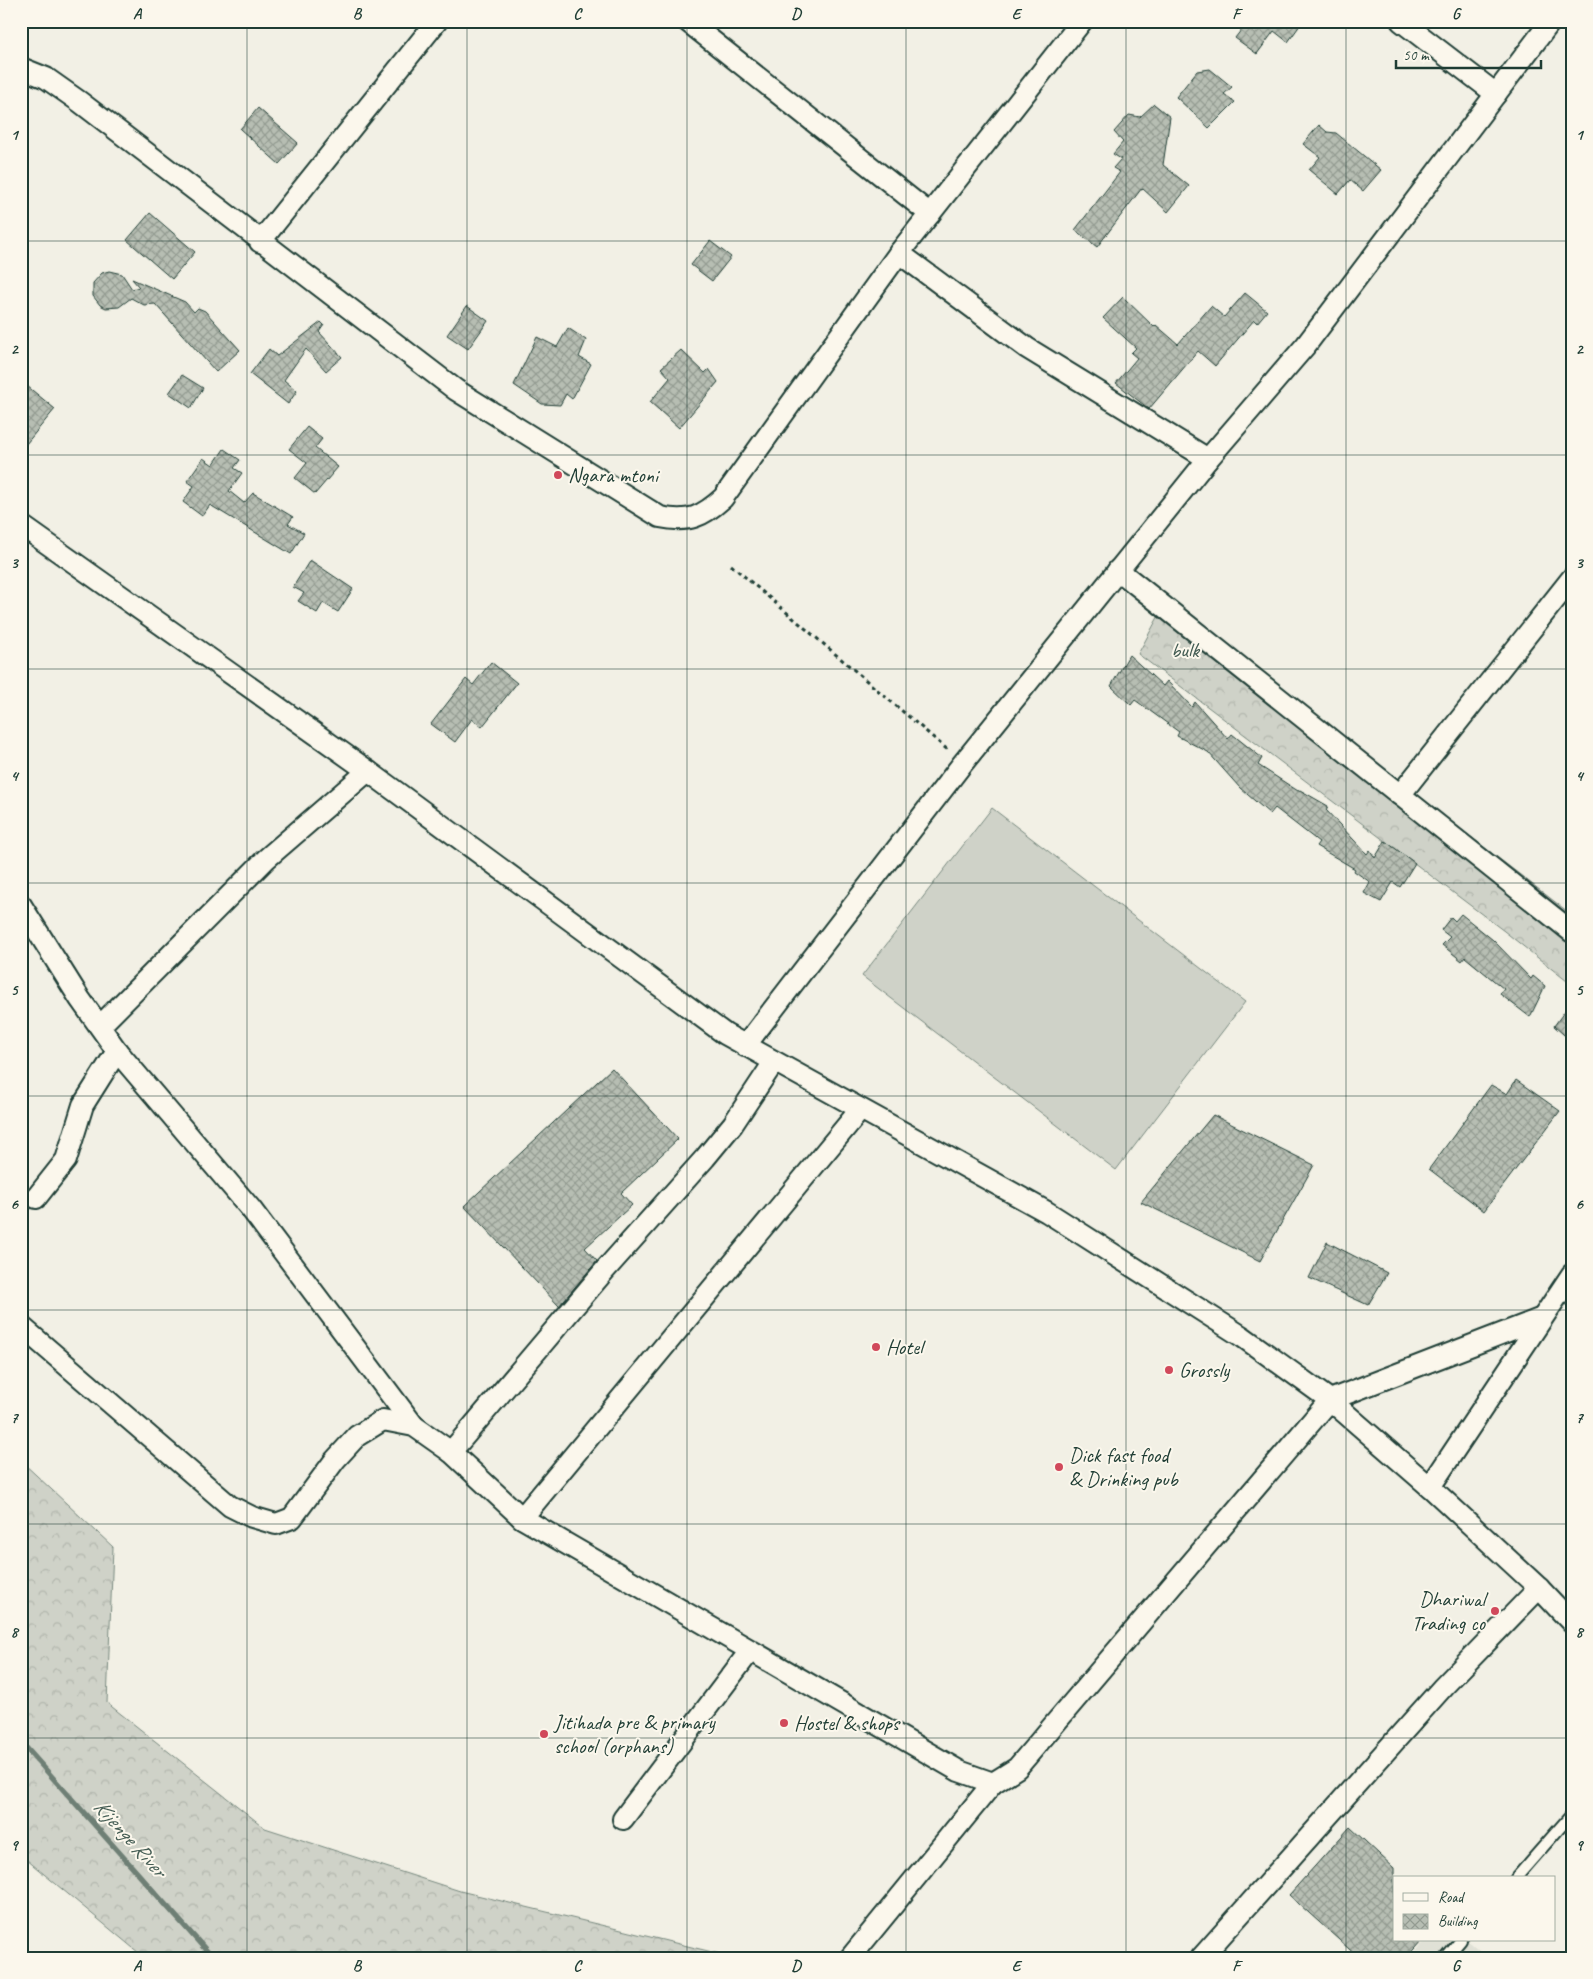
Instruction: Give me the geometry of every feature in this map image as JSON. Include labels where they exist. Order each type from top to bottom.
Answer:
[{"type":"street","points":[[260,242],[437,21]]},
{"type":"street","points":[[687,21],[930,214]]},
{"type":"street","points":[[21,68],[46,78],[80,102],[260,242],[456,390],[660,517],[686,520],[706,513],[723,498],[899,253],[1082,21]]},
{"type":"street","points":[[1401,21],[1496,94]]},
{"type":"street","points":[[745,1046],[963,762],[1208,459],[1306,345],[1552,21]]},
{"type":"street","points":[[899,253],[1027,348],[1208,459]]},
{"type":"street","points":[[21,525],[368,770],[717,1028],[745,1046],[1047,1212],[1243,1337],[1330,1400],[1430,1487],[1539,1588],[1572,1623]]},
{"type":"street","points":[[1118,570],[1572,932]]},
{"type":"street","points":[[1400,795],[1572,578]]},
{"type":"street","points":[[100,1026],[266,859],[368,770]]},
{"type":"street","points":[[21,906],[117,1051],[251,1209],[414,1426],[451,1452],[522,1518],[959,1771],[993,1783]]},
{"type":"street","points":[[36,1198],[66,1160],[83,1104],[117,1051]]},
{"type":"street","points":[[451,1452],[599,1277],[705,1158],[733,1124],[774,1062]]},
{"type":"street","points":[[522,1518],[860,1110]]},
{"type":"street","points":[[1430,1487],[1572,1274]]},
{"type":"street","points":[[850,1958],[993,1783],[1017,1768],[1330,1400],[1542,1318]]},
{"type":"street","points":[[21,1326],[230,1506],[252,1517],[276,1524],[292,1518],[335,1460],[357,1436],[383,1420],[414,1426]]},
{"type":"street","points":[[1201,1958],[1443,1687],[1539,1588]]},
{"type":"street","points":[[623,1819],[750,1651]]},
{"type":"lane","points":[[1518,1876],[1572,1814]]},
{"type":"lane","points":[[1446,1958],[1459,1942]]},
{"type":"path","points":[[731,565],[963,762]]},
{"type":"shaded area","points":[[1422,1942],[1469,1942],[1489,1958],[1410,1958]]},
{"type":"green space","name":"bulk","points":[[1169,597],[1572,915],[1572,985],[1504,931],[1138,654]]},
{"type":"green space","points":[[992,808],[1245,1002],[1116,1170],[862,976]]},
{"type":"green space","points":[[21,1461],[113,1547],[107,1703],[265,1828],[460,1891],[737,1958],[145,1958],[21,1855]]},
{"type":"building","points":[[1248,21],[1303,21],[1288,42],[1274,31],[1257,54],[1235,38]]},
{"type":"building","points":[[1210,69],[1232,87],[1224,94],[1235,102],[1209,128],[1176,97],[1197,71]]},
{"type":"building","points":[[1154,104],[1170,117],[1163,165],[1189,186],[1168,212],[1142,188],[1097,247],[1075,230],[1120,172],[1113,168],[1121,159],[1113,154],[1123,142],[1114,132],[1129,115],[1140,117]]},
{"type":"building","points":[[258,108],[298,143],[279,164],[240,129]]},
{"type":"building","points":[[1319,125],[1327,132],[1336,133],[1381,170],[1363,191],[1350,180],[1338,194],[1309,170],[1320,157],[1303,144]]},
{"type":"building","points":[[150,213],[195,252],[172,279],[127,240]]},
{"type":"building","points":[[710,241],[731,257],[712,281],[691,265]]},
{"type":"building","points":[[109,271],[122,274],[132,289],[139,287],[132,279],[185,302],[194,312],[198,308],[205,311],[240,350],[216,372],[155,304],[144,305],[131,298],[119,307],[106,308],[100,305],[93,296],[93,283],[102,273]]},
{"type":"building","points":[[1245,293],[1267,311],[1257,323],[1254,320],[1215,366],[1198,351],[1149,409],[1116,383],[1137,358],[1131,353],[1136,348],[1103,318],[1123,297],[1154,327],[1156,325],[1178,344],[1211,306],[1224,317]]},
{"type":"building","points":[[467,306],[488,321],[468,349],[447,335]]},
{"type":"building","points":[[321,322],[324,325],[319,332],[342,357],[326,371],[306,349],[284,380],[297,391],[288,404],[250,374],[269,349],[277,356]]},
{"type":"building","points":[[568,328],[586,340],[579,357],[591,364],[572,399],[566,394],[560,405],[542,404],[514,385],[537,337],[557,347]]},
{"type":"building","points":[[681,350],[705,373],[709,369],[718,382],[679,428],[650,402],[670,378],[661,368]]},
{"type":"building","points":[[182,375],[203,388],[191,408],[169,393]]},
{"type":"building","points":[[21,381],[55,409],[21,450]]},
{"type":"building","points":[[307,427],[322,439],[315,448],[338,467],[315,494],[295,478],[307,463],[289,449]]},
{"type":"building","points":[[224,449],[240,460],[234,468],[242,473],[229,491],[244,503],[253,493],[293,517],[288,524],[304,533],[291,554],[210,505],[202,516],[183,502],[194,486],[187,481],[203,458],[213,465]]},
{"type":"building","points":[[310,560],[353,589],[338,612],[323,603],[317,613],[298,601],[304,593],[293,587]]},
{"type":"building","points":[[1129,655],[1163,686],[1167,681],[1192,707],[1195,702],[1228,739],[1232,734],[1262,758],[1258,765],[1298,791],[1300,790],[1328,806],[1326,810],[1367,854],[1370,850],[1375,858],[1385,841],[1415,863],[1400,887],[1393,882],[1381,902],[1364,893],[1370,882],[1354,871],[1355,869],[1316,846],[1319,842],[1275,808],[1270,814],[1240,788],[1208,752],[1177,736],[1179,732],[1135,700],[1131,705],[1111,686]]},
{"type":"building","points":[[491,662],[517,683],[482,727],[472,719],[455,742],[431,724],[466,679],[473,685]]},
{"type":"building","points":[[1461,914],[1493,940],[1531,979],[1533,976],[1545,986],[1530,1017],[1500,994],[1504,989],[1465,957],[1462,961],[1442,945],[1450,937],[1441,930],[1451,917],[1455,921]]},
{"type":"building","points":[[1572,1001],[1572,1042],[1554,1026]]},
{"type":"building","points":[[612,1068],[678,1139],[621,1193],[632,1205],[585,1248],[597,1261],[559,1306],[464,1206]]},
{"type":"building","points":[[1516,1080],[1560,1111],[1484,1211],[1429,1169],[1491,1085],[1507,1094]]},
{"type":"building","points":[[1213,1115],[1314,1165],[1260,1261],[1141,1202]]},
{"type":"building","points":[[1327,1242],[1387,1273],[1368,1305],[1309,1278]]},
{"type":"building","points":[[1350,1827],[1394,1868],[1393,1942],[1420,1942],[1406,1958],[1359,1958],[1289,1895]]},
{"type":"waterway","name":"Kijenge River","points":[[21,1742],[213,1958]]},
{"type":"place","name":"Ngara mtoni","points":[[558,475]]},
{"type":"place","name":"Hotel","points":[[876,1347]]},
{"type":"place","name":"Grossly","points":[[1169,1370]]},
{"type":"place","name":"Dick fast food & Drinking pub","points":[[1059,1467]]},
{"type":"place","name":"Dhariwal Trading co","points":[[1495,1611]]},
{"type":"place","name":"Hostel & shops","points":[[784,1723]]},
{"type":"place","name":"Jitihada pre & primary school (orphans)","points":[[544,1734]]}]
